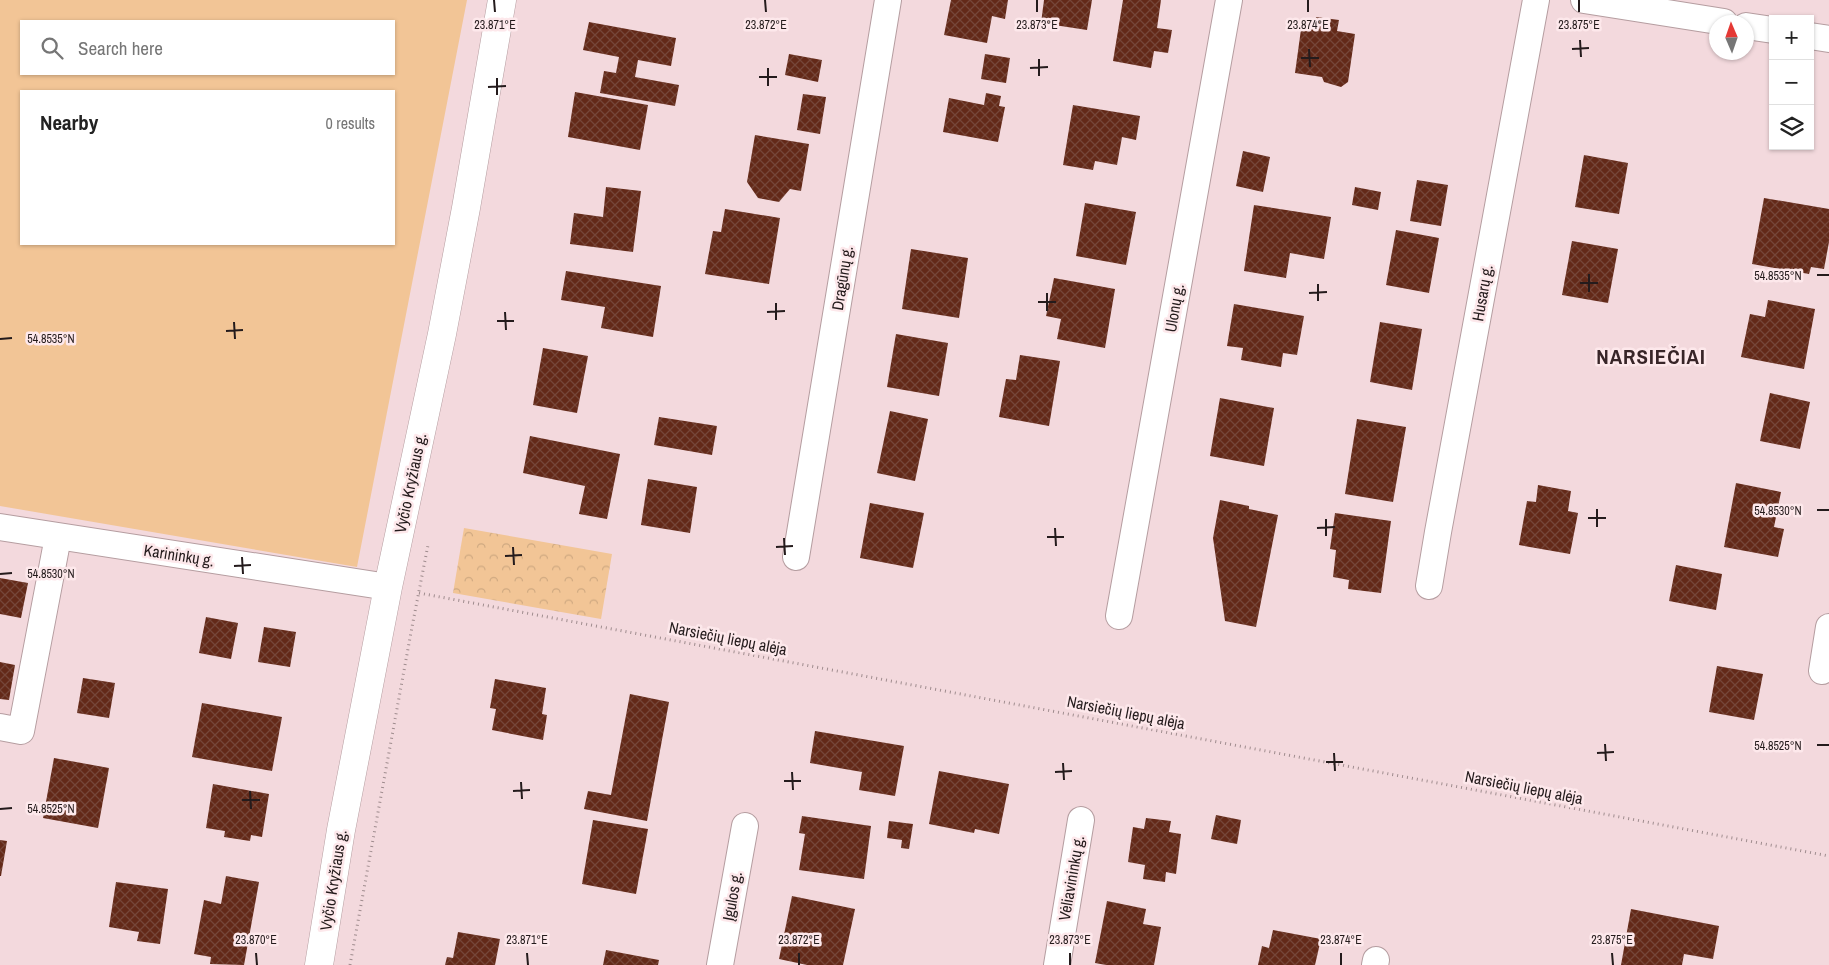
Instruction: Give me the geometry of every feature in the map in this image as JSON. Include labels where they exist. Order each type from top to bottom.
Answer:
[{"type":"street","name":"Vyčio Kryžiaus g.","points":[[319,965],[341,830],[388,587],[442,334],[502,0]]},
{"type":"street","name":"Dragūnų g.","points":[[796,557],[888,0]]},
{"type":"street","name":"Ulonų g.","points":[[1119,616],[1229,0]]},
{"type":"street","name":"Husarų g.","points":[[1429,586],[1536,0]]},
{"type":"street","points":[[1584,0],[1709,20]]},
{"type":"street","points":[[1754,27],[1769,29]]},
{"type":"street","points":[[1814,37],[1829,39]]},
{"type":"street","name":"Karininkų g.","points":[[0,527],[388,587]]},
{"type":"street","points":[[0,727],[21,731],[58,537]]},
{"type":"street","points":[[1822,671],[1829,627]]},
{"type":"street","name":"Vėliavininkų g.","points":[[1057,965],[1081,820]]},
{"type":"street","name":"Įgulos g.","points":[[720,965],[745,826]]},
{"type":"path","name":"Narsiečių liepų alėja","points":[[418,593],[1829,856]]},
{"type":"green space","points":[[0,0],[467,0],[357,567],[0,506]]},
{"type":"green space","points":[[464,528],[612,554],[601,619],[453,593]]},
{"type":"building","points":[[951,0],[1008,0],[1005,19],[992,16],[987,43],[944,35]]},
{"type":"building","points":[[1044,0],[1092,0],[1087,30],[1041,23]]},
{"type":"building","points":[[1123,0],[1161,0],[1157,28],[1172,30],[1168,53],[1154,51],[1151,68],[1113,61]]},
{"type":"building","points":[[1316,17],[1339,20],[1337,31],[1355,34],[1348,82],[1341,87],[1324,82],[1322,77],[1295,73],[1302,22],[1315,24]]},
{"type":"building","points":[[589,22],[676,38],[671,66],[638,60],[635,77],[679,85],[675,106],[600,93],[604,71],[616,73],[619,57],[583,50]]},
{"type":"building","points":[[789,54],[822,60],[818,82],[785,75]]},
{"type":"building","points":[[985,54],[1010,58],[1006,83],[981,79]]},
{"type":"building","points":[[575,92],[648,105],[640,150],[568,137]]},
{"type":"building","points":[[986,93],[1001,96],[999,106],[1005,107],[998,142],[943,132],[949,98],[984,105]]},
{"type":"building","points":[[803,94],[826,97],[820,134],[797,130]]},
{"type":"building","points":[[1073,105],[1140,116],[1136,140],[1122,137],[1117,165],[1095,161],[1093,170],[1063,165]]},
{"type":"building","points":[[755,135],[809,144],[801,191],[790,189],[779,202],[758,198],[747,182]]},
{"type":"building","points":[[1243,151],[1270,157],[1263,192],[1236,186]]},
{"type":"building","points":[[1584,155],[1628,163],[1619,214],[1575,207]]},
{"type":"building","points":[[1417,180],[1448,185],[1441,226],[1410,221]]},
{"type":"building","points":[[606,187],[641,191],[633,252],[570,244],[574,213],[603,217]]},
{"type":"building","points":[[1355,187],[1381,192],[1378,210],[1352,205]]},
{"type":"building","points":[[1764,198],[1829,209],[1829,242],[1824,269],[1811,267],[1809,274],[1752,264]]},
{"type":"building","points":[[1085,203],[1136,212],[1126,265],[1076,256]]},
{"type":"building","points":[[1254,205],[1331,217],[1324,259],[1290,253],[1286,278],[1244,271]]},
{"type":"building","points":[[725,209],[780,218],[769,284],[705,274],[713,231],[721,232]]},
{"type":"building","points":[[1396,230],[1439,238],[1429,293],[1386,285]]},
{"type":"building","points":[[1572,241],[1618,249],[1608,303],[1562,295]]},
{"type":"building","points":[[911,249],[968,258],[959,318],[902,309]]},
{"type":"building","points":[[566,271],[661,286],[653,337],[601,328],[605,307],[561,300]]},
{"type":"building","points":[[1054,278],[1115,289],[1105,348],[1057,339],[1061,319],[1046,316]]},
{"type":"building","points":[[1768,300],[1815,309],[1804,369],[1741,357],[1750,314],[1765,317]]},
{"type":"building","points":[[1234,304],[1304,316],[1297,355],[1283,353],[1281,367],[1241,360],[1243,348],[1227,346]]},
{"type":"building","points":[[1380,322],[1422,329],[1412,390],[1370,382]]},
{"type":"building","points":[[896,334],[948,343],[939,396],[887,387]]},
{"type":"building","points":[[543,348],[588,356],[577,413],[533,405]]},
{"type":"building","points":[[1020,355],[1060,361],[1049,426],[999,417],[1006,379],[1016,380]]},
{"type":"building","points":[[1770,393],[1810,402],[1800,449],[1760,441]]},
{"type":"building","points":[[1220,398],[1274,408],[1264,466],[1210,456]]},
{"type":"building","points":[[890,411],[928,419],[915,481],[877,473]]},
{"type":"building","points":[[659,417],[717,426],[712,455],[654,445]]},
{"type":"building","points":[[1357,419],[1406,427],[1393,502],[1345,494]]},
{"type":"building","points":[[530,436],[620,454],[607,519],[579,514],[585,486],[523,473]]},
{"type":"building","points":[[648,479],[697,487],[690,533],[641,525]]},
{"type":"building","points":[[1736,483],[1781,492],[1774,527],[1784,529],[1778,557],[1724,547]]},
{"type":"building","points":[[1538,485],[1571,491],[1568,511],[1578,513],[1570,554],[1519,545],[1527,501],[1536,502]]},
{"type":"building","points":[[1220,500],[1278,515],[1256,627],[1225,621],[1213,538]]},
{"type":"building","points":[[870,503],[924,513],[913,568],[860,558]]},
{"type":"building","points":[[1335,513],[1391,521],[1381,593],[1348,589],[1349,580],[1333,577],[1336,550],[1330,549]]},
{"type":"building","points":[[1676,565],[1722,574],[1716,610],[1669,601]]},
{"type":"building","points":[[0,578],[28,583],[21,618],[0,614]]},
{"type":"building","points":[[206,617],[238,623],[231,659],[199,653]]},
{"type":"building","points":[[264,627],[296,632],[290,667],[258,662]]},
{"type":"building","points":[[0,662],[15,665],[9,700],[0,699]]},
{"type":"building","points":[[1717,666],[1763,674],[1754,720],[1709,712]]},
{"type":"building","points":[[83,678],[115,683],[109,718],[77,713]]},
{"type":"building","points":[[495,679],[546,688],[542,714],[547,715],[543,740],[492,730],[496,709],[490,708]]},
{"type":"building","points":[[630,694],[669,702],[647,821],[584,809],[588,791],[611,795]]},
{"type":"building","points":[[202,703],[282,717],[272,771],[192,757]]},
{"type":"building","points":[[815,731],[904,746],[895,796],[859,790],[862,772],[810,763]]},
{"type":"building","points":[[54,758],[109,768],[98,828],[43,818]]},
{"type":"building","points":[[939,771],[1009,784],[999,834],[975,829],[974,833],[929,824]]},
{"type":"building","points":[[213,784],[269,794],[262,837],[251,835],[250,841],[224,837],[225,831],[206,828]]},
{"type":"building","points":[[1216,815],[1241,820],[1237,844],[1211,839]]},
{"type":"building","points":[[802,816],[871,826],[864,879],[799,870],[805,834],[799,833]]},
{"type":"building","points":[[1146,818],[1171,821],[1169,832],[1181,834],[1176,874],[1166,872],[1165,882],[1143,879],[1145,865],[1128,862],[1133,827],[1144,829]]},
{"type":"building","points":[[593,820],[648,829],[636,894],[582,884]]},
{"type":"building","points":[[889,821],[913,824],[909,849],[901,848],[902,840],[887,838]]},
{"type":"building","points":[[0,840],[7,841],[1,876],[0,876]]},
{"type":"building","points":[[226,876],[259,882],[244,965],[210,964],[211,957],[194,954],[204,900],[221,904]]},
{"type":"building","points":[[116,882],[168,889],[160,944],[137,941],[139,932],[109,927]]},
{"type":"building","points":[[792,896],[855,909],[843,965],[807,965],[779,959]]},
{"type":"building","points":[[1107,901],[1146,909],[1143,924],[1161,927],[1154,965],[1106,965],[1095,963]]},
{"type":"building","points":[[1631,909],[1719,926],[1713,959],[1684,954],[1682,965],[1621,965]]},
{"type":"building","points":[[1273,930],[1321,939],[1315,965],[1258,965],[1262,946],[1269,948]]},
{"type":"building","points":[[458,932],[500,939],[495,965],[445,965],[447,957],[453,958]]},
{"type":"building","points":[[606,950],[659,960],[658,965],[603,965]]},
{"type":"district","name":"NARSIEČIAI","points":[[1651,356]]}]
